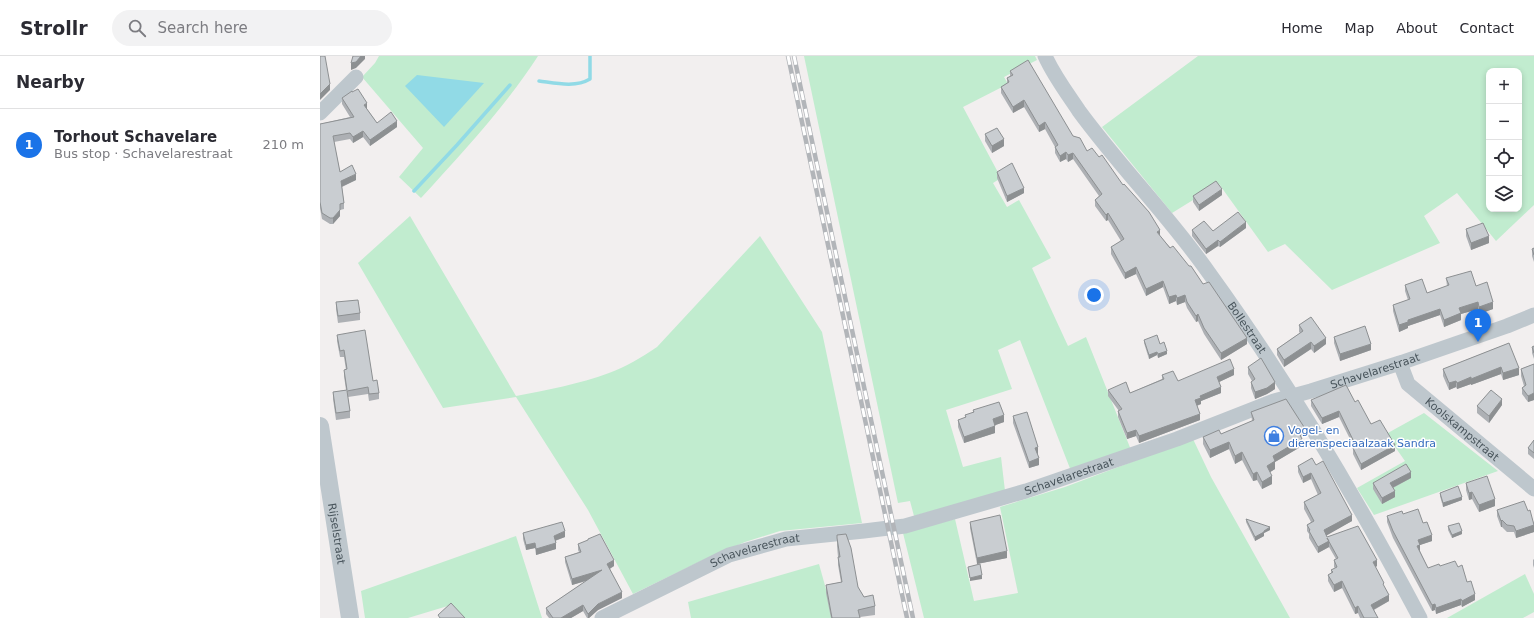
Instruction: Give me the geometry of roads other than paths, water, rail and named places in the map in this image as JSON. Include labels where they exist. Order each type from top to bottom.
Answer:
[{"type":"street","name":"Bollestraat","points":[[1045,56],[1062,87],[1093,130],[1209,272],[1292,396],[1379,540],[1420,618]]},
{"type":"street","points":[[320,113],[356,78]]},
{"type":"street","name":"Schavelarestraat","points":[[602,618],[729,555],[786,538],[864,532],[904,526],[974,507],[1026,491],[1177,439],[1274,401],[1311,392],[1400,363],[1507,326],[1534,315]]},
{"type":"street","name":"Koolskampstraat","points":[[1400,363],[1408,384],[1534,489]]},
{"type":"street","name":"Rijselstraat","points":[[320,426],[350,618]]},
{"type":"water","points":[[417,75],[484,83],[444,127],[405,86]]},
{"type":"waterway","points":[[539,81],[558,84],[584,82],[590,79],[590,56]]},
{"type":"waterway","points":[[414,191],[510,85]]},
{"type":"railway","points":[[788,56],[907,618]]},
{"type":"railway","points":[[794,56],[913,618]]},
{"type":"place","name":"Torhout Schavelare","points":[[1478,342]]},
{"type":"place","name":"Vogel- en dierenspeciaalzaak Sandra","points":[[1274,436]]}]
